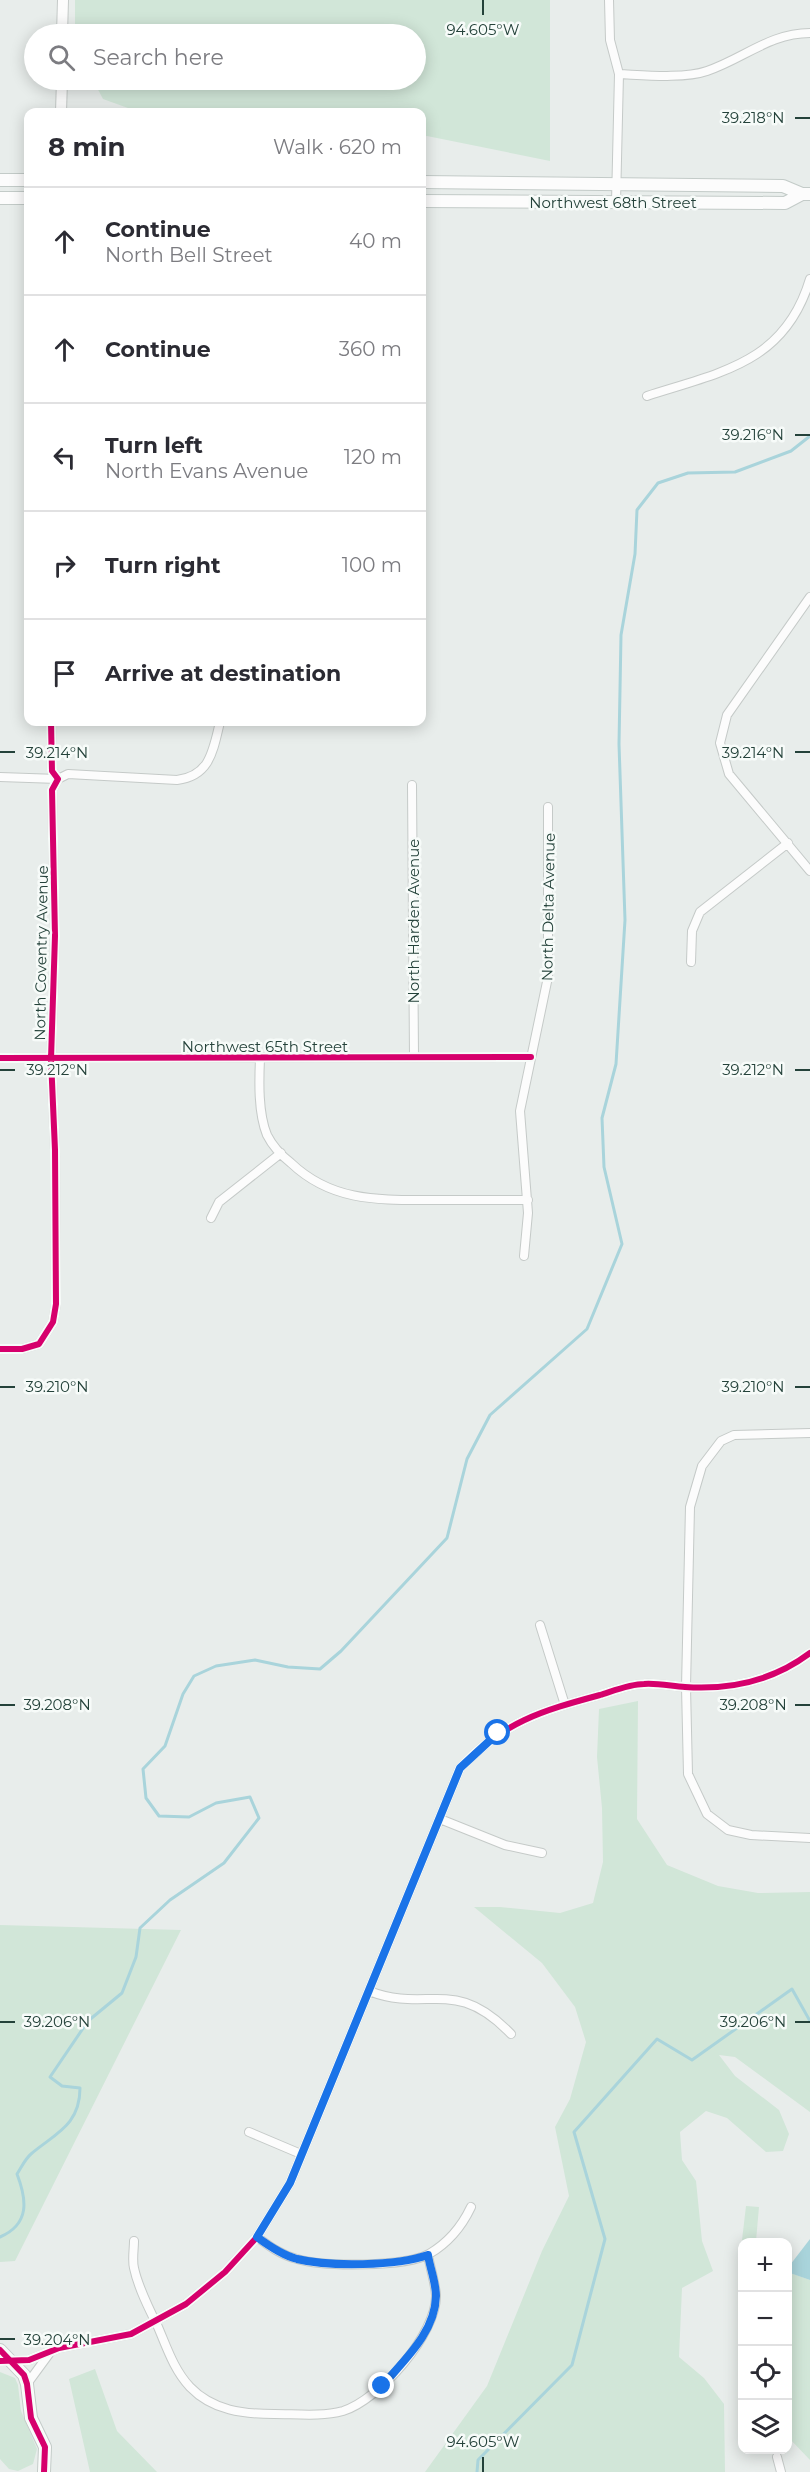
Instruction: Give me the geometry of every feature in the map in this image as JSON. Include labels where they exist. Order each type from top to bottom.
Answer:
[{"type":"main road","points":[[0,180],[24,180]]},
{"type":"main road","name":"Northwest 68th Street","points":[[426,182],[783,186],[806,194]]},
{"type":"main road","name":"Northwest 68th Street","points":[[426,201],[785,204],[806,194]]},
{"type":"main road","points":[[0,198],[24,198]]},
{"type":"main road","points":[[3,2357],[24,2375],[31,2418],[45,2447],[42,2470]]},
{"type":"street","points":[[62,24],[63,0]]},
{"type":"street","points":[[609,0],[610,40],[619,74],[616,202]]},
{"type":"street","points":[[619,74],[704,73],[727,64],[779,36],[810,33]]},
{"type":"street","points":[[61,108],[62,90]]},
{"type":"street","points":[[647,396],[737,367],[764,352],[798,310],[810,279]]},
{"type":"street","points":[[810,597],[727,715],[721,734],[722,755],[729,774],[810,871]]},
{"type":"street","name":"North Coventry Avenue","points":[[0,1349],[22,1349],[39,1344],[49,1330],[56,1304],[55,1150],[51,1059],[55,936],[52,790],[58,779],[52,771],[51,726]]},
{"type":"street","points":[[0,777],[58,779],[68,774],[78,774],[177,780],[199,774],[206,766],[219,726]]},
{"type":"street","name":"North Harden Avenue","points":[[412,785],[414,1057]]},
{"type":"street","name":"North Delta Avenue","points":[[524,1256],[528,1200],[520,1111],[549,977],[548,807]]},
{"type":"street","points":[[691,962],[692,931],[700,912],[788,843]]},
{"type":"street","name":"Northwest 65th Street","points":[[0,1058],[531,1057]]},
{"type":"street","points":[[260,1058],[260,1084],[267,1135],[300,1172],[323,1187],[363,1199],[528,1200]]},
{"type":"street","points":[[211,1218],[219,1202],[281,1153]]},
{"type":"street","points":[[810,1433],[734,1435],[721,1442],[702,1466],[690,1507],[686,1687],[688,1774],[707,1814],[728,1830],[751,1836],[810,1838]]},
{"type":"street","points":[[540,1625],[565,1705]]},
{"type":"street","points":[[3,2357],[29,2360],[51,2351],[131,2334],[156,2322],[207,2287],[257,2237],[279,2203],[301,2154],[460,1768],[498,1733],[523,1719],[643,1683],[727,1688],[748,1683],[788,1667],[810,1653]]},
{"type":"street","points":[[440,1819],[505,1845],[542,1853]]},
{"type":"street","points":[[369,1991],[395,1997],[457,1999],[477,2006],[494,2016],[511,2034]]},
{"type":"street","points":[[249,2132],[301,2154]]},
{"type":"street","points":[[257,2237],[279,2253],[297,2259],[318,2262],[411,2261],[428,2255],[444,2245],[464,2221],[471,2207]]},
{"type":"street","points":[[134,2241],[133,2267],[178,2371],[191,2388],[207,2401],[228,2410],[248,2414],[316,2415],[343,2411],[363,2402],[382,2386],[419,2344],[432,2318],[436,2295],[428,2255]]},
{"type":"street","points":[[27,2384],[51,2351]]},
{"type":"street","points":[[777,2457],[781,2472]]},
{"type":"green space","points":[[75,0],[550,0],[550,161],[426,136],[426,108],[128,108],[103,99],[98,90],[426,90],[426,24],[75,24]]},
{"type":"green space","points":[[638,1701],[637,1819],[667,1865],[718,1886],[758,1893],[810,1892],[810,2112],[735,2057],[719,2055],[735,2076],[779,2110],[789,2134],[783,2151],[766,2152],[727,2118],[706,2111],[680,2132],[682,2160],[696,2181],[702,2241],[713,2271],[682,2288],[679,2357],[704,2378],[724,2404],[725,2472],[425,2472],[487,2386],[542,2251],[569,2196],[555,2127],[570,2099],[586,2042],[575,2007],[542,1963],[474,1907],[500,1907],[560,1913],[593,1903],[603,1862],[602,1808],[597,1757],[599,1709]]},
{"type":"green space","points":[[0,1925],[181,1930],[15,2261],[0,2262]]},
{"type":"green space","points":[[746,2206],[759,2207],[756,2238],[742,2238]]},
{"type":"green space","points":[[792,2273],[810,2280],[810,2460],[792,2441]]},
{"type":"green space","points":[[95,2369],[117,2431],[157,2472],[90,2472],[69,2379]]},
{"type":"green space","points":[[0,2372],[15,2378],[21,2411],[37,2449],[33,2464],[18,2471],[9,2469],[0,2459]]},
{"type":"water","points":[[810,2239],[810,2280],[792,2274],[792,2262]]},
{"type":"waterway","points":[[0,2237],[17,2225],[24,2210],[23,2193],[17,2174],[27,2158],[64,2128],[76,2112],[80,2088],[62,2086],[50,2077],[88,2021],[122,1993],[136,1957],[140,1928],[170,1900],[224,1863],[259,1818],[250,1797],[216,1803],[189,1817],[159,1816],[146,1798],[143,1769],[165,1746],[183,1694],[194,1676],[216,1666],[255,1660],[288,1667],[320,1669],[341,1651],[447,1538],[467,1459],[490,1415],[587,1329],[622,1244],[604,1167],[602,1118],[616,1064],[625,920],[619,744],[621,635],[635,554],[637,510],[658,483],[688,473],[735,472],[791,451],[810,436]]},
{"type":"waterway","points":[[477,2472],[478,2460],[572,2365],[605,2239],[574,2132],[657,2039],[692,2060],[792,1989],[810,2021]]},
{"type":"cycle path","points":[[0,1349],[22,1349],[39,1344],[53,1322],[56,1304],[55,1150],[51,1059],[55,936],[52,790],[58,779],[52,771],[51,726]]},
{"type":"cycle path","points":[[0,1058],[531,1057]]},
{"type":"cycle path","points":[[0,2361],[29,2360],[59,2348],[131,2334],[186,2304],[225,2272],[257,2237],[290,2183],[460,1768],[476,1752],[492,1739],[524,1720],[622,1688],[649,1684],[702,1688],[735,1685],[781,1671],[810,1653]]},
{"type":"cycle path","points":[[0,2350],[24,2375],[31,2418],[45,2447],[44,2472]]},
{"type":"route","points":[[382,2386],[419,2344],[432,2318],[436,2295],[428,2255],[411,2261],[389,2263],[318,2262],[279,2253],[257,2237],[290,2183],[460,1768],[477,1749],[498,1733]]}]
